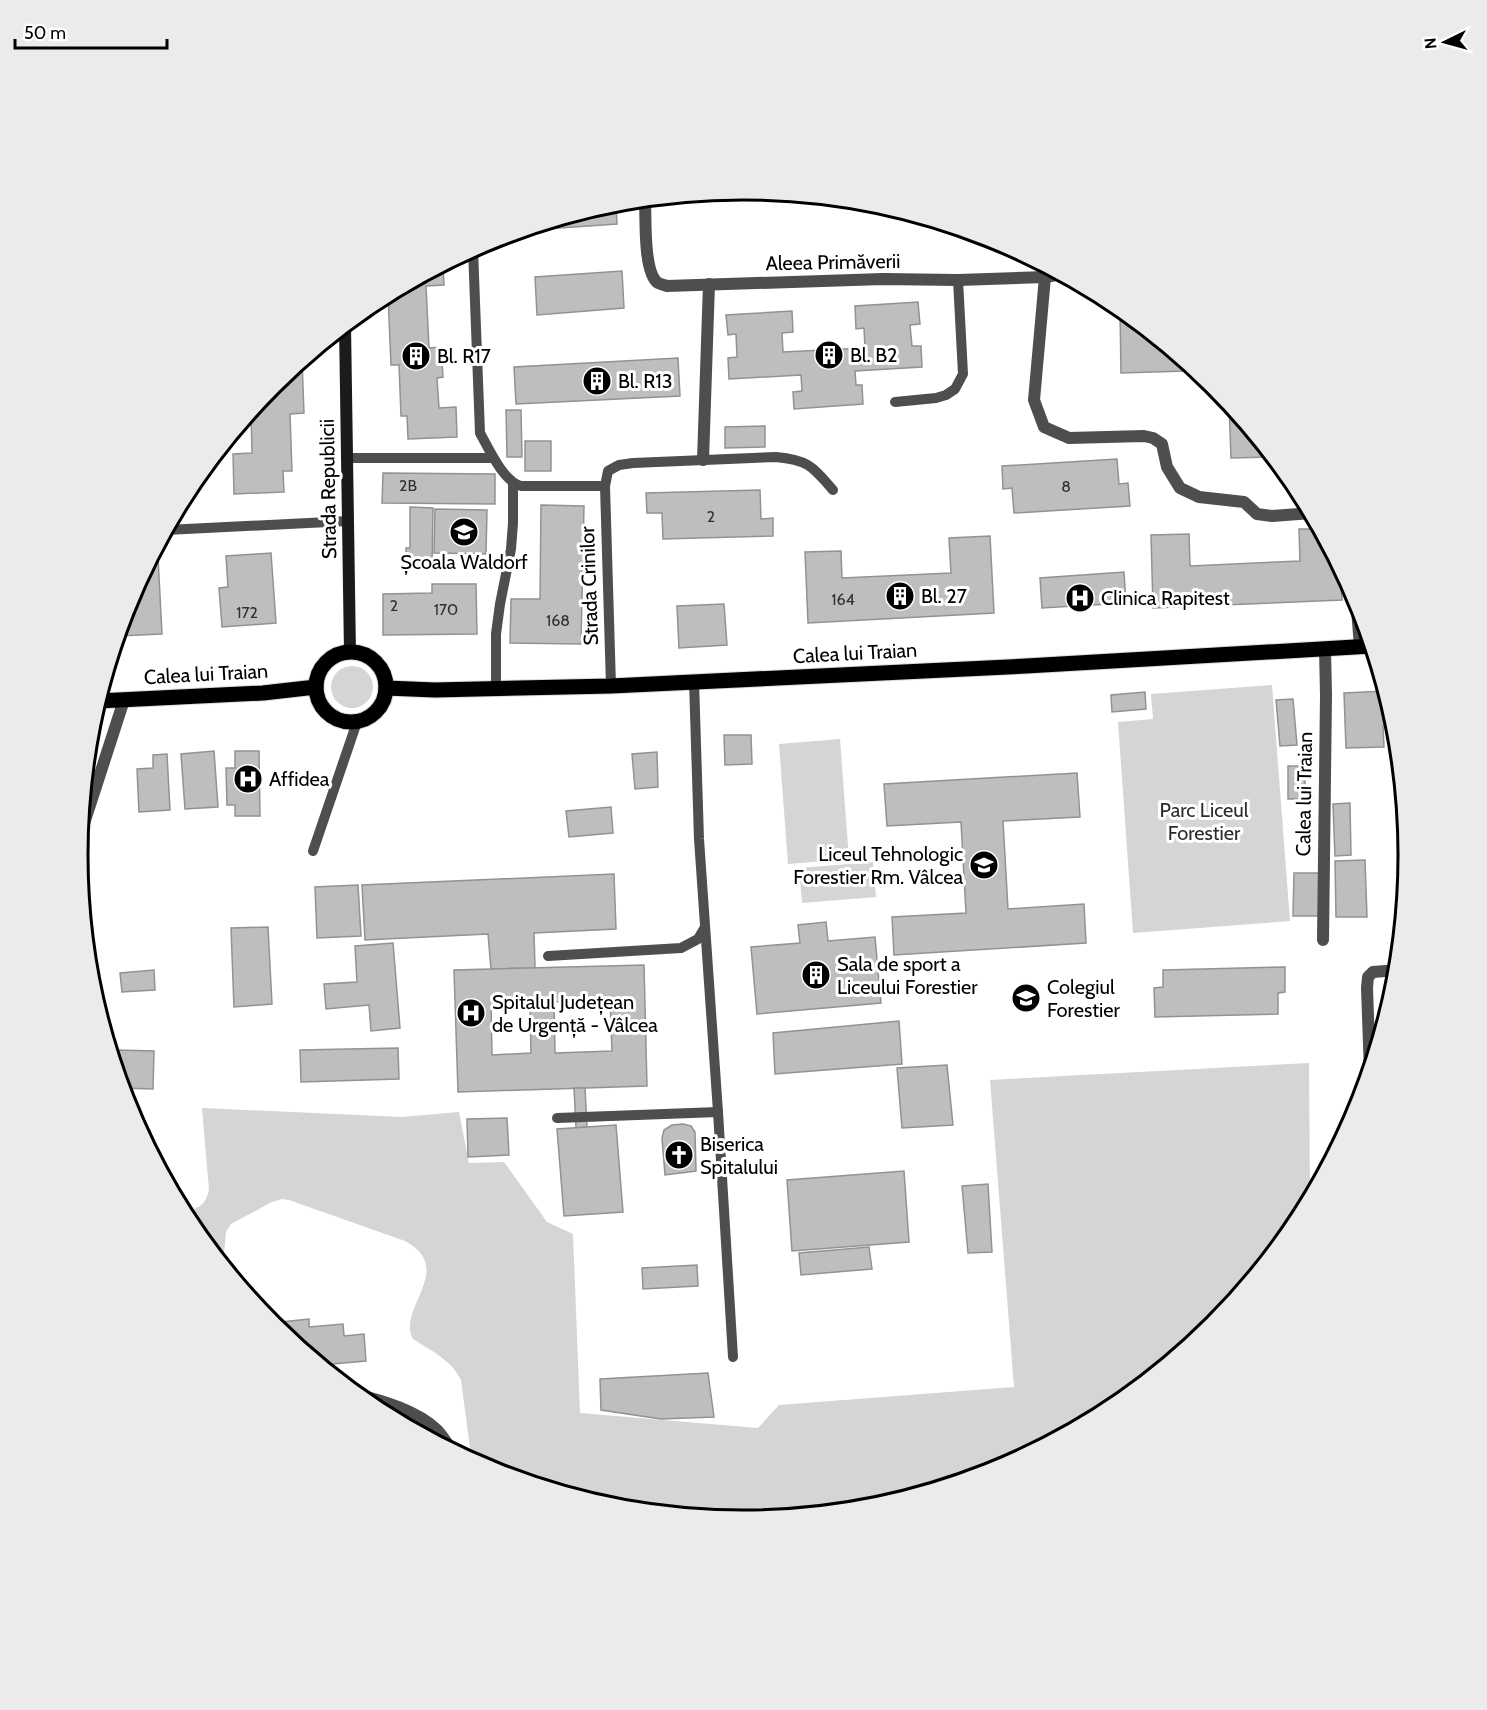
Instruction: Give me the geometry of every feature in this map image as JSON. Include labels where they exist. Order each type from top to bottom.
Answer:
[{"type":"main road","name":"Strada Republicii","points":[[345,335],[350,652]]},
{"type":"main road","name":"Calea lui Traian","points":[[386,688],[435,690],[611,686],[1365,647]]},
{"type":"main road","points":[[350,652],[371,658],[379,667],[386,688],[376,711],[357,722],[345,722],[330,715],[321,706],[316,687],[321,669],[326,663],[334,657],[350,652]]},
{"type":"main road","name":"Calea lui Traian","points":[[107,701],[263,693],[316,687]]},
{"type":"street","name":"Aleea Primăverii","points":[[645,208],[648,261],[651,274],[657,282],[667,286],[1049,276]]},
{"type":"street","points":[[1045,277],[1034,400],[1044,427],[1069,438],[1144,436],[1153,438],[1162,444],[1167,467],[1180,488],[1199,497],[1244,502],[1257,514],[1272,516],[1302,514]]},
{"type":"street","points":[[703,460],[709,284]]},
{"type":"street","name":"Calea lui Traian","points":[[1323,940],[1325,649]]},
{"type":"street","points":[[91,802],[124,700]]},
{"type":"street","points":[[1369,1048],[1368,977],[1373,972],[1388,971]]},
{"type":"street","points":[[386,1403],[418,1416],[441,1435]]},
{"type":"lane","points":[[473,259],[480,433],[493,458],[513,484],[511,549],[496,634],[495,688]]},
{"type":"lane","points":[[895,402],[946,395],[955,389],[963,374],[958,280]]},
{"type":"lane","points":[[513,484],[521,486],[605,486],[609,471],[619,465],[776,457],[797,459],[816,470],[833,490]]},
{"type":"lane","points":[[348,458],[493,458]]},
{"type":"lane","name":"Strada Crinilor","points":[[605,486],[611,686]]},
{"type":"lane","points":[[175,530],[348,521]]},
{"type":"lane","points":[[694,681],[699,839],[733,1357]]},
{"type":"lane","points":[[313,851],[357,722]]},
{"type":"lane","points":[[548,956],[681,948],[698,939],[705,927]]},
{"type":"lane","points":[[557,1118],[718,1112]]},
{"type":"green space","points":[[352,666],[367,672],[373,687],[367,702],[352,708],[337,702],[331,687],[337,672]]},
{"type":"green space","name":"Parc Liceul Forestier","points":[[1272,685],[1290,921],[1133,933],[1118,722],[1153,719],[1151,694]]},
{"type":"green space","points":[[840,739],[849,859],[788,864],[779,744]]},
{"type":"green space","points":[[873,862],[876,897],[802,903],[799,868]]},
{"type":"green space","points":[[1309,1063],[1310,1185],[1263,1254],[1207,1318],[1142,1375],[1107,1400],[1033,1442],[954,1475],[913,1488],[829,1504],[786,1509],[744,1510],[701,1509],[658,1504],[574,1488],[533,1475],[468,1449],[470,1448],[461,1380],[446,1361],[413,1339],[410,1327],[426,1276],[426,1264],[420,1252],[405,1241],[282,1199],[231,1224],[226,1232],[224,1254],[193,1210],[203,1203],[209,1190],[202,1108],[402,1117],[459,1112],[469,1163],[504,1162],[547,1222],[573,1234],[580,1413],[758,1428],[779,1405],[1014,1387],[990,1080]]},
{"type":"building","points":[[616,213],[617,224],[554,228]]},
{"type":"building","points":[[622,271],[624,308],[537,315],[535,277]]},
{"type":"building","name":"Bl. R17","points":[[443,274],[444,285],[426,286],[429,348],[441,347],[443,377],[437,378],[439,408],[456,407],[457,437],[408,439],[407,416],[401,416],[399,365],[391,365],[388,305]]},
{"type":"building","name":"Bl. B2","points":[[918,302],[920,324],[910,325],[912,346],[921,346],[922,367],[855,371],[856,385],[862,385],[863,404],[794,409],[793,392],[802,391],[801,375],[729,379],[728,358],[737,357],[736,334],[728,335],[726,315],[792,311],[793,332],[782,333],[783,352],[865,348],[864,328],[856,329],[855,306]]},
{"type":"building","points":[[1120,319],[1184,371],[1121,373]]},
{"type":"building","name":"Bl. R13","points":[[678,358],[680,396],[516,404],[514,367]]},
{"type":"building","points":[[302,372],[304,413],[290,414],[292,471],[283,471],[284,492],[234,494],[233,454],[252,453],[251,423]]},
{"type":"building","points":[[506,410],[521,410],[522,457],[507,457]]},
{"type":"building","points":[[1229,416],[1264,457],[1231,458]]},
{"type":"building","points":[[765,426],[765,447],[725,448],[725,427]]},
{"type":"building","points":[[525,441],[551,441],[551,471],[525,471]]},
{"type":"building","points":[[1117,459],[1119,484],[1128,483],[1130,506],[1014,513],[1012,488],[1003,489],[1002,466]]},
{"type":"building","points":[[383,473],[495,474],[495,504],[382,503]]},
{"type":"building","points":[[760,490],[761,519],[773,518],[773,536],[663,539],[662,513],[647,513],[646,493]]},
{"type":"building","points":[[541,505],[584,506],[581,644],[510,643],[511,599],[540,599]]},
{"type":"building","points":[[410,507],[433,508],[432,568],[406,568],[406,548],[410,548]]},
{"type":"building","points":[[435,509],[487,510],[486,554],[434,553]]},
{"type":"building","points":[[1299,529],[1312,529],[1341,587],[1342,600],[1153,608],[1151,535],[1189,534],[1190,566],[1300,561]]},
{"type":"building","name":"Bl. 27","points":[[990,536],[994,613],[808,623],[805,552],[841,551],[842,578],[951,573],[949,538]]},
{"type":"building","points":[[271,553],[276,623],[222,627],[219,588],[228,587],[226,556]]},
{"type":"building","points":[[158,561],[162,634],[126,636]]},
{"type":"building","points":[[1124,572],[1126,603],[1042,608],[1040,578]]},
{"type":"building","points":[[432,584],[476,584],[477,634],[383,635],[383,594],[432,593]]},
{"type":"building","points":[[724,604],[727,645],[679,648],[677,606]]},
{"type":"building","points":[[1378,691],[1386,726],[1383,726],[1384,747],[1346,748],[1344,693]]},
{"type":"building","points":[[1145,692],[1146,709],[1112,712],[1111,695]]},
{"type":"building","points":[[1293,699],[1297,745],[1280,746],[1276,700]]},
{"type":"building","points":[[724,735],[751,735],[752,764],[725,765]]},
{"type":"building","points":[[214,751],[218,807],[185,809],[181,754]]},
{"type":"building","points":[[235,751],[259,751],[260,816],[235,816],[235,805],[227,805],[226,768],[235,768]]},
{"type":"building","points":[[657,752],[658,787],[635,789],[632,754]]},
{"type":"building","points":[[167,754],[170,810],[139,812],[137,769],[153,768],[153,755]]},
{"type":"building","points":[[1288,766],[1305,766],[1305,787],[1313,787],[1313,799],[1288,799]]},
{"type":"building","name":"Liceul Tehnologic Forestier Rm. Vâlcea","points":[[1077,773],[1080,817],[1003,821],[1008,909],[1084,904],[1086,943],[894,955],[892,917],[966,913],[961,822],[887,826],[884,784]]},
{"type":"building","points":[[1350,803],[1351,855],[1335,856],[1333,804]]},
{"type":"building","points":[[611,807],[613,833],[569,837],[566,811]]},
{"type":"building","points":[[1365,860],[1367,917],[1336,917],[1335,861]]},
{"type":"building","points":[[1294,873],[1320,873],[1320,916],[1293,916]]},
{"type":"building","points":[[614,874],[616,929],[534,933],[535,968],[491,969],[488,934],[365,940],[362,885]]},
{"type":"building","points":[[358,885],[361,936],[317,938],[315,887]]},
{"type":"building","name":"Sala de sport a Liceului Forestier","points":[[826,922],[828,941],[875,937],[881,1003],[757,1014],[751,947],[800,943],[798,925]]},
{"type":"building","points":[[268,927],[272,1004],[234,1007],[231,928]]},
{"type":"building","points":[[393,943],[400,1028],[371,1031],[369,1005],[326,1009],[324,984],[357,982],[355,946]]},
{"type":"building","points":[[644,965],[647,1086],[458,1092],[454,970]],"holes":[[[610,1000],[612,1051],[555,1053],[554,1002]],[[530,1002],[531,1053],[492,1055],[491,1004]]]},
{"type":"building","points":[[1285,967],[1285,992],[1278,993],[1278,1014],[1155,1017],[1154,988],[1163,987],[1163,970]]},
{"type":"building","points":[[154,970],[155,990],[122,992],[120,973]]},
{"type":"building","points":[[899,1021],[902,1064],[775,1074],[773,1033]]},
{"type":"building","points":[[398,1048],[399,1079],[301,1082],[300,1050]]},
{"type":"building","points":[[118,1050],[154,1051],[153,1089],[131,1088]]},
{"type":"building","points":[[947,1065],[953,1125],[902,1128],[897,1068]]},
{"type":"building","points":[[574,1088],[585,1088],[587,1127],[576,1128]]},
{"type":"building","points":[[507,1118],[509,1155],[468,1157],[467,1119]]},
{"type":"building","points":[[616,1125],[623,1212],[564,1216],[557,1129]]},
{"type":"building","name":"Biserica Spitalului","points":[[672,1125],[691,1126],[695,1132],[696,1171],[665,1175],[662,1138],[664,1130]]},
{"type":"building","points":[[904,1171],[909,1242],[792,1251],[787,1180]]},
{"type":"building","points":[[988,1184],[992,1252],[968,1253],[962,1186]]},
{"type":"building","points":[[869,1247],[872,1269],[801,1275],[799,1253]]},
{"type":"building","points":[[697,1265],[698,1286],[643,1289],[642,1268]]},
{"type":"building","points":[[309,1319],[309,1327],[343,1324],[344,1336],[364,1334],[366,1361],[332,1364],[284,1322]]},
{"type":"building","points":[[708,1373],[714,1417],[661,1419],[601,1410],[600,1379]]},
{"type":"place","name":"Bl. B2","points":[[829,355]]},
{"type":"place","name":"Bl. R17","points":[[416,356]]},
{"type":"place","name":"Bl. R13","points":[[597,381]]},
{"type":"place","name":"Școala Waldorf","points":[[464,532]]},
{"type":"place","name":"Bl. 27","points":[[900,596]]},
{"type":"place","name":"Clinica Rapitest","points":[[1080,598]]},
{"type":"place","name":"Affidea","points":[[248,779]]},
{"type":"place","name":"Liceul Tehnologic Forestier Rm. Vâlcea","points":[[984,865]]},
{"type":"place","name":"Sala de sport a Liceului Forestier","points":[[816,975]]},
{"type":"place","name":"Colegiul Forestier","points":[[1026,998]]},
{"type":"place","name":"Spitalul Județean de Urgență - Vâlcea","points":[[471,1013]]},
{"type":"place","name":"Biserica Spitalului","points":[[679,1155]]}]
